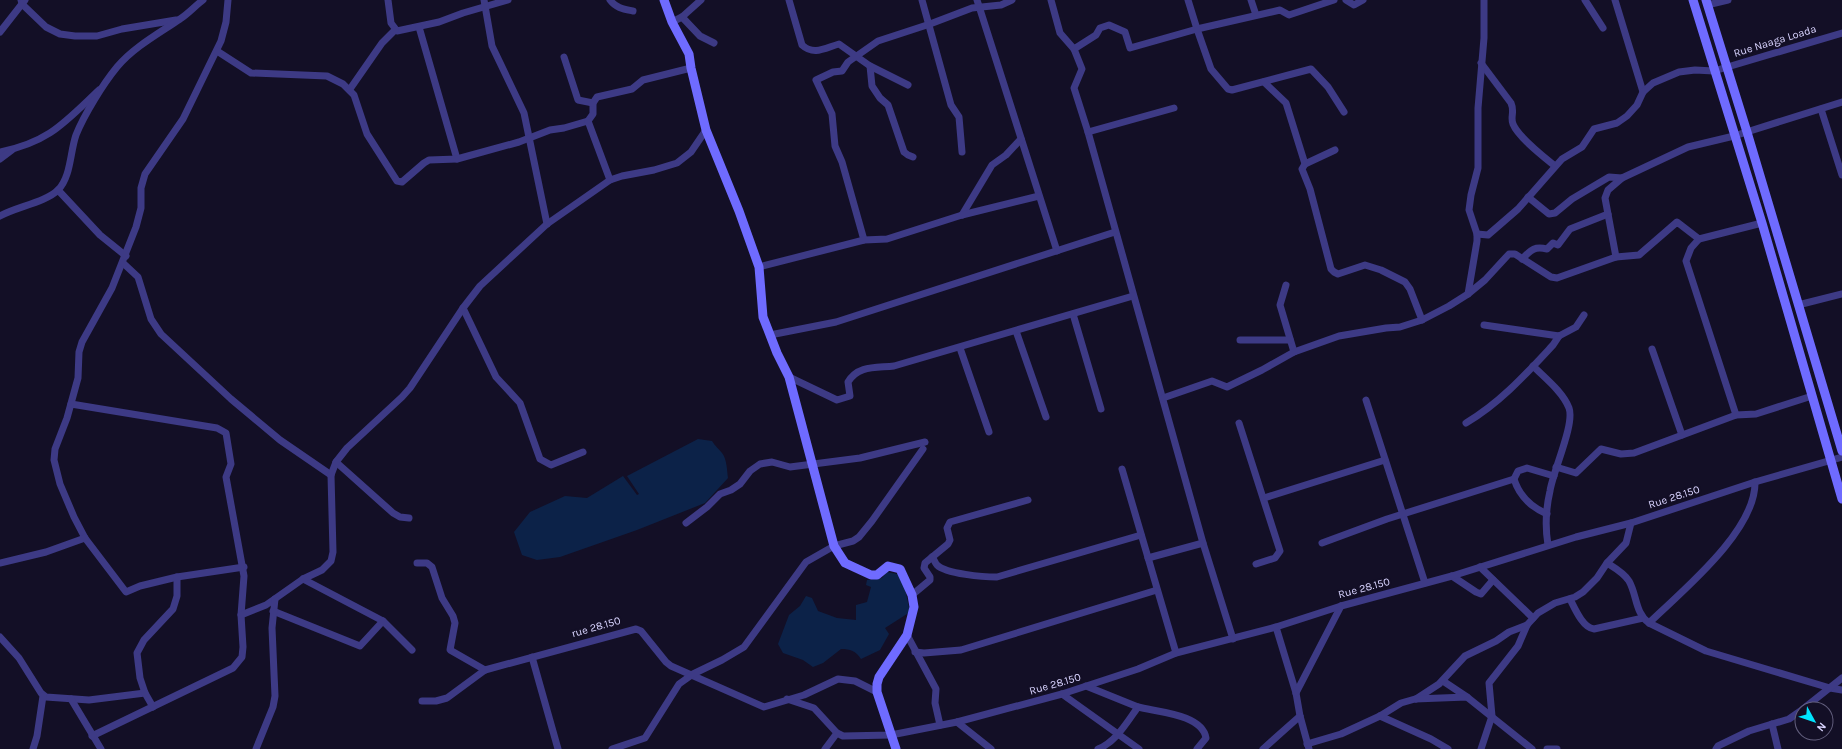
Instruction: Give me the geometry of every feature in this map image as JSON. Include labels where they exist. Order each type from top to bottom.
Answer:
[{"type":"main road","points":[[664,0],[672,22],[689,54],[706,130],[739,211],[758,267],[763,317],[789,377],[834,546],[845,563],[871,575],[877,575],[888,566],[900,570],[912,595],[914,607],[906,635],[879,677],[877,684],[877,692],[896,749]]},
{"type":"main road","points":[[1693,0],[1762,224],[1842,499]]},
{"type":"main road","points":[[1707,3],[1842,451]]},
{"type":"street","points":[[0,216],[13,209],[49,196],[58,190],[64,181],[77,133],[103,86],[118,66],[137,48],[180,19],[203,0]]},
{"type":"street","points":[[228,0],[226,22],[221,42],[183,119],[145,174],[141,188],[139,216],[124,260],[112,288],[82,342],[79,352],[78,378],[71,404],[58,439],[54,460],[60,484],[85,538],[126,592],[140,586],[177,577],[244,567]]},
{"type":"street","points":[[388,0],[391,23],[395,30]]},
{"type":"street","points":[[350,89],[382,43],[395,30],[419,27],[440,22],[484,3],[508,0]]},
{"type":"street","points":[[610,0],[615,6],[621,9],[633,11]]},
{"type":"street","points":[[672,22],[682,17],[701,0]]},
{"type":"street","points":[[789,0],[802,45],[807,49],[813,52],[839,44],[870,66],[908,85]]},
{"type":"street","points":[[922,0],[930,24],[951,105],[959,117],[962,152]]},
{"type":"street","points":[[864,240],[842,162],[835,146],[832,114],[816,80],[832,72],[842,71],[848,62],[878,40],[930,24],[977,3],[1001,4],[1012,0]]},
{"type":"street","points":[[1051,0],[1060,32],[1074,49],[1082,69],[1074,88],[1088,132],[1203,543],[1234,639]]},
{"type":"street","points":[[1188,0],[1211,69],[1228,89],[1232,90],[1311,69],[1328,87],[1344,112]]},
{"type":"street","points":[[1251,0],[1256,15]]},
{"type":"street","points":[[1074,49],[1096,35],[1100,28],[1109,24],[1125,32],[1130,48],[1197,29],[1280,10],[1289,15],[1334,0]]},
{"type":"street","points":[[1346,0],[1354,5],[1363,0]]},
{"type":"street","points":[[1468,294],[1477,241],[1477,234],[1469,210],[1478,168],[1478,108],[1484,38],[1484,0]]},
{"type":"street","points":[[1585,0],[1603,28]]},
{"type":"street","points":[[1615,0],[1643,92]]},
{"type":"street","points":[[1707,3],[1728,0]]},
{"type":"street","points":[[0,32],[23,1],[46,27],[60,34],[75,36],[97,36],[122,29],[180,19]]},
{"type":"street","points":[[484,3],[492,46],[524,113],[547,224]]},
{"type":"street","points":[[977,3],[1057,251]]},
{"type":"street","points":[[682,17],[700,36],[714,43]]},
{"type":"street","points":[[419,27],[457,159]]},
{"type":"street","name":"Rue Naaga Loada","points":[[1714,71],[1842,32]]},
{"type":"street","points":[[216,51],[251,73],[328,76],[350,89],[354,95],[367,134],[397,181],[402,182],[429,160],[457,159],[519,142],[550,130],[564,128],[588,121],[593,114],[593,103],[598,96],[632,89],[643,80],[691,68]]},
{"type":"street","points":[[564,57],[578,100],[593,103]]},
{"type":"street","points":[[1481,63],[1512,103],[1514,109],[1512,119],[1514,126],[1537,152],[1555,166]]},
{"type":"street","points":[[870,66],[872,86],[880,98],[888,105],[904,152],[908,156],[913,157]]},
{"type":"street","points":[[1477,234],[1483,236],[1491,234],[1518,209],[1562,159],[1582,146],[1594,129],[1617,123],[1627,116],[1637,105],[1643,92],[1660,78],[1679,72],[1695,70],[1714,71]]},
{"type":"street","points":[[1264,82],[1286,102],[1305,164]]},
{"type":"street","points":[[0,152],[14,149],[46,137],[58,128],[103,86]]},
{"type":"street","points":[[1616,257],[1605,198],[1608,190],[1622,178],[1688,147],[1734,136],[1842,102]]},
{"type":"street","points":[[1088,132],[1174,108]]},
{"type":"street","points":[[1822,109],[1842,175]]},
{"type":"street","points":[[588,121],[610,180]]},
{"type":"street","points":[[242,615],[257,610],[303,579],[328,565],[333,557],[331,475],[336,462],[347,448],[410,388],[463,308],[480,286],[547,224],[610,180],[677,163],[691,152],[706,130]]},
{"type":"street","points":[[962,215],[992,165],[1006,155],[1021,139]]},
{"type":"street","points":[[0,159],[14,149]]},
{"type":"street","points":[[1335,150],[1305,164],[1302,170],[1310,189],[1331,269],[1338,274],[1365,265],[1381,270],[1405,282],[1410,288],[1422,320]]},
{"type":"street","points":[[1528,196],[1549,214],[1555,213],[1572,199],[1609,177],[1622,178]]},
{"type":"street","points":[[58,190],[138,276],[151,319],[161,334],[231,399],[280,440],[331,475]]},
{"type":"street","points":[[758,267],[864,240],[887,239],[962,215],[1038,196]]},
{"type":"street","points":[[1522,259],[1533,248],[1538,247],[1547,249],[1552,243],[1558,245],[1570,229],[1608,214]]},
{"type":"street","points":[[1163,398],[1212,381],[1227,387],[1294,352],[1339,336],[1400,327],[1422,320],[1468,294],[1485,280],[1509,254],[1515,254],[1551,277],[1557,278],[1616,257],[1639,255],[1677,222],[1699,239]]},
{"type":"street","points":[[1736,415],[1686,261],[1691,248],[1699,239],[1762,224]]},
{"type":"street","points":[[770,336],[836,322],[1115,232]]},
{"type":"street","points":[[1286,285],[1280,305],[1294,352]]},
{"type":"street","points":[[1798,305],[1842,294]]},
{"type":"street","points":[[789,377],[837,400],[850,396],[848,382],[857,371],[865,368],[894,366],[960,348],[1133,296]]},
{"type":"street","points":[[463,308],[496,377],[520,403],[540,458],[551,464],[583,452]]},
{"type":"street","points":[[1073,314],[1101,409]]},
{"type":"street","points":[[1466,424],[1484,413],[1502,398],[1534,366],[1559,336],[1576,327],[1584,315]]},
{"type":"street","points":[[1484,325],[1559,336]]},
{"type":"street","points":[[1016,331],[1046,417]]},
{"type":"street","points":[[1240,340],[1290,340]]},
{"type":"street","points":[[960,348],[989,432]]},
{"type":"street","points":[[1652,349],[1682,435]]},
{"type":"street","points":[[1534,366],[1565,399],[1570,414],[1568,428],[1550,490],[1546,527],[1548,545]]},
{"type":"street","points":[[1556,467],[1576,473],[1601,449],[1621,454],[1634,453],[1736,415],[1756,414],[1812,396]]},
{"type":"street","points":[[1366,400],[1425,583]]},
{"type":"street","points":[[71,404],[217,428],[224,431],[226,433],[231,464],[226,477],[235,517],[238,544],[244,567],[242,615],[243,647],[239,663],[233,668],[92,736]]},
{"type":"street","points":[[1239,423],[1280,551],[1275,558],[1256,564]]},
{"type":"street","points":[[612,749],[645,738],[679,684],[693,674],[744,647],[806,562],[834,546],[853,541],[859,537],[872,521],[924,445],[860,458],[790,467],[772,462],[760,464],[750,471],[740,484],[731,490],[720,494],[707,507],[686,523]]},
{"type":"street","name":"Rue 28.150","points":[[891,736],[956,722],[1062,694],[1138,669],[1176,653],[1234,639],[1341,606],[1452,576],[1576,536],[1630,523],[1755,482],[1842,457]]},
{"type":"street","points":[[1264,498],[1385,460]]},
{"type":"street","points":[[336,462],[393,513],[400,517],[409,518]]},
{"type":"street","points":[[1547,514],[1536,510],[1518,491],[1514,479],[1518,471],[1527,468],[1554,476]]},
{"type":"street","points":[[1122,469],[1176,653]]},
{"type":"street","points":[[1322,543],[1402,514],[1514,479]]},
{"type":"street","points":[[1570,600],[1590,629],[1646,620],[1699,576],[1718,555],[1744,519],[1752,504],[1755,493],[1755,482]]},
{"type":"street","points":[[912,595],[930,580],[930,577],[924,568],[925,563],[948,544],[950,540],[947,528],[950,522],[1028,500]]},
{"type":"street","points":[[1481,749],[1492,716],[1489,683],[1518,646],[1527,625],[1538,613],[1555,603],[1570,600],[1583,592],[1597,578],[1607,563],[1626,543],[1630,523]]},
{"type":"street","points":[[932,557],[937,565],[943,569],[978,577],[997,577],[1141,535]]},
{"type":"street","points":[[0,563],[46,552],[85,538]]},
{"type":"street","points":[[1148,558],[1203,543]]},
{"type":"street","points":[[417,563],[427,563],[432,567],[442,598],[453,616],[455,623],[450,650],[485,670],[447,698],[436,701],[422,701]]},
{"type":"street","points":[[1607,563],[1622,573],[1629,581],[1646,620],[1706,651],[1830,688],[1842,690]]},
{"type":"street","points":[[1480,566],[1533,618]]},
{"type":"street","points":[[1452,576],[1481,594],[1493,580]]},
{"type":"street","points":[[153,707],[145,693],[137,665],[137,653],[144,640],[173,609],[178,596],[177,577]]},
{"type":"street","points":[[303,579],[383,621],[412,650]]},
{"type":"street","points":[[915,652],[924,653],[961,650],[1157,590]]},
{"type":"street","points":[[256,749],[273,707],[275,696],[272,628],[275,599]]},
{"type":"street","points":[[1296,693],[1341,606]]},
{"type":"street","points":[[273,611],[360,646],[383,621]]},
{"type":"street","points":[[1415,699],[1443,681],[1465,656],[1496,641],[1509,632],[1527,625]]},
{"type":"street","points":[[1276,627],[1296,693],[1308,746],[1341,734],[1380,716],[1401,703],[1415,699],[1467,696]]},
{"type":"street","name":"rue 28.150","points":[[485,670],[636,629],[641,631],[666,662],[764,707],[804,695],[838,679],[855,681],[877,692]]},
{"type":"street","points":[[906,635],[936,689],[935,703],[940,725]]},
{"type":"street","points":[[0,637],[19,658],[43,696],[49,698],[98,699],[145,693]]},
{"type":"street","points":[[532,657],[558,749]]},
{"type":"street","points":[[1813,701],[1842,678]]},
{"type":"street","points":[[1443,681],[1467,696],[1532,749]]},
{"type":"street","points":[[1086,686],[1138,707],[1182,716],[1199,726],[1206,738],[1197,749]]},
{"type":"street","points":[[1062,694],[1139,749]]},
{"type":"street","points":[[33,749],[37,736],[43,696]]},
{"type":"street","points":[[71,699],[101,749]]},
{"type":"street","points":[[787,699],[814,708],[837,733],[843,736],[891,736]]},
{"type":"street","points":[[1098,749],[1106,745],[1118,733],[1138,707]]},
{"type":"street","points":[[1716,749],[1718,746],[1741,734],[1789,719],[1794,715]]},
{"type":"street","points":[[1264,749],[1300,716]]},
{"type":"street","points":[[1380,716],[1431,739],[1448,749]]},
{"type":"street","points":[[956,722],[991,749]]},
{"type":"street","points":[[1772,724],[1778,749]]},
{"type":"street","points":[[825,749],[837,733]]},
{"type":"street","points":[[1547,749],[1557,749]]},
{"type":"water","points":[[698,439],[712,441],[724,456],[728,478],[705,503],[637,530],[560,557],[537,560],[522,555],[514,532],[530,512],[565,496],[587,498],[623,476],[637,495],[639,494],[627,476]]},
{"type":"water","points":[[887,572],[902,575],[910,612],[885,628],[889,634],[880,650],[861,659],[852,651],[841,649],[823,663],[813,667],[803,660],[783,653],[778,644],[789,615],[800,606],[806,596],[812,598],[818,611],[837,618],[856,620],[856,605],[867,602],[871,587],[866,585],[867,580],[882,578]]}]
